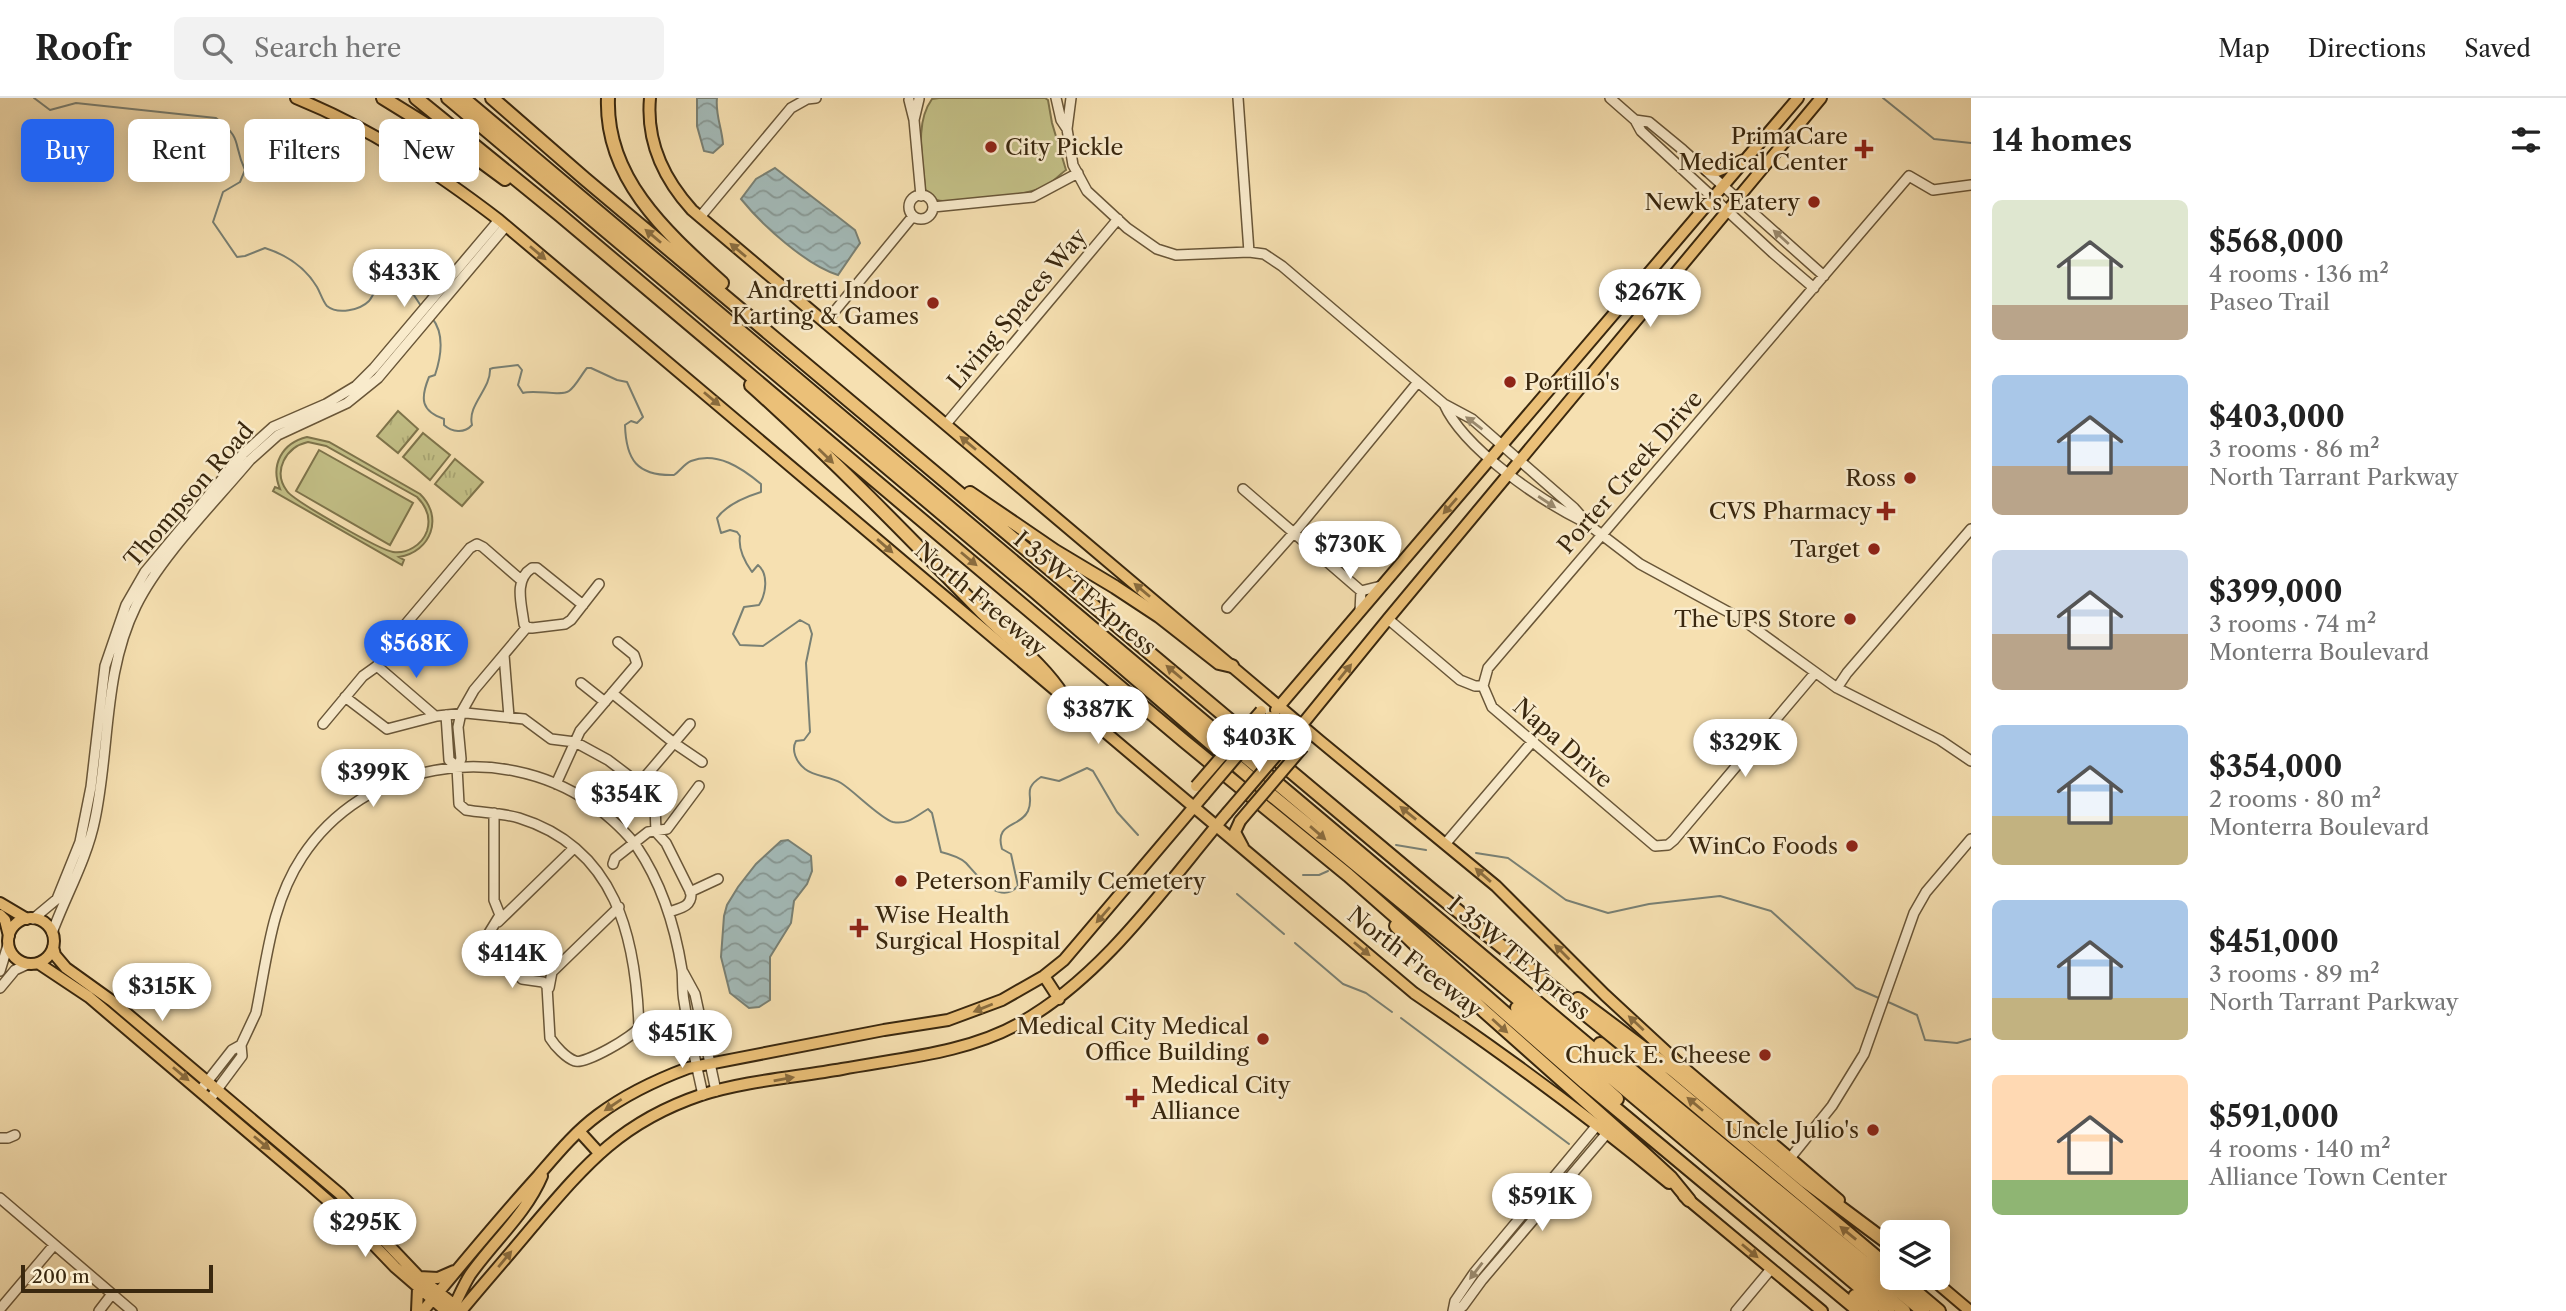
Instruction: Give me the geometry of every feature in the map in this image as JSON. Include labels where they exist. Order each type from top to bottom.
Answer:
[{"type":"highway","points":[[383,98],[459,145],[549,213],[560,215]]},
{"type":"highway","name":"North Freeway","points":[[416,98],[560,215],[1173,732],[1348,875],[1585,1083],[1859,1311]]},
{"type":"highway","name":"I 35W TEXpress","points":[[448,98],[1888,1311]]},
{"type":"highway","name":"I 35W TEXpress","points":[[463,98],[1904,1311]]},
{"type":"highway","points":[[492,98],[1432,890],[1643,1060],[1880,1260]]},
{"type":"highway","points":[[608,98],[609,131],[615,153],[623,174],[636,195],[688,252],[831,378],[837,390]]},
{"type":"highway","points":[[671,308],[676,319],[782,413],[882,509],[998,628],[1055,682],[1063,696]]},
{"type":"highway","points":[[882,429],[898,434],[961,486],[1033,537],[1159,616],[1219,663],[1232,666]]},
{"type":"highway","points":[[1348,875],[1357,890],[1484,1012],[1646,1154],[1689,1200]]},
{"type":"highway","points":[[1432,890],[1452,898],[1529,964],[1674,1071],[1805,1181],[1880,1236]]},
{"type":"highway","points":[[1457,933],[1469,936],[1923,1311]]},
{"type":"highway","points":[[1466,955],[1471,966],[1610,1093],[1872,1311]]},
{"type":"highway","points":[[1914,1290],[1939,1311]]},
{"type":"main road","name":"North Freeway","points":[[296,98],[332,113],[397,147],[458,188],[1414,993],[1598,1124],[1822,1311]]},
{"type":"main road","points":[[650,98],[653,141],[662,167],[674,190],[696,214],[1320,741],[1446,843],[1511,901],[1605,995],[1684,1068],[1880,1235]]},
{"type":"main road","points":[[419,1282],[438,1279],[459,1268],[579,1130],[619,1100],[641,1088],[696,1066],[948,1020],[1002,1000],[1044,976],[1064,960],[1195,807],[1200,791],[1265,714],[1279,706],[1798,98]]},
{"type":"main road","points":[[476,1311],[482,1287],[576,1175],[598,1153],[635,1125],[675,1105],[716,1091],[972,1044],[1018,1025],[1059,999],[1087,976],[1292,737],[1821,98]]},
{"type":"main road","points":[[1707,170],[1717,171],[1746,159]]},
{"type":"main road","points":[[1264,693],[1265,714]]},
{"type":"main road","points":[[1246,852],[1235,832],[1240,821],[1303,747],[1320,741]]},
{"type":"main road","points":[[1180,794],[1200,791]]},
{"type":"main road","points":[[0,903],[47,925],[52,933],[58,960],[66,968],[104,995],[213,1095],[353,1205],[419,1282],[448,1306]]},
{"type":"main road","points":[[0,915],[5,920],[15,958],[33,964],[89,997],[204,1086]]},
{"type":"main road","points":[[9,941],[15,925],[30,919]]},
{"type":"main road","points":[[33,964],[48,957],[53,947]]},
{"type":"main road","points":[[1044,976],[1059,999]]},
{"type":"main road","points":[[579,1130],[598,1153]]},
{"type":"main road","points":[[448,1306],[469,1276],[508,1230],[537,1187],[546,1167]]},
{"type":"main road","points":[[448,1306],[459,1268]]},
{"type":"main road","points":[[417,1311],[419,1282]]},
{"type":"main road","points":[[423,1311],[448,1306],[482,1287]]},
{"type":"main road","points":[[1945,1290],[1970,1311]]},
{"type":"street","points":[[696,214],[791,107],[807,99],[816,98]]},
{"type":"street","points":[[1056,98],[1073,165],[1087,191],[1157,249],[1176,255],[1249,252],[1264,254],[1282,266],[1444,404],[1472,419],[1602,536],[1664,579],[1705,598],[1759,630],[1837,688],[1940,740],[1971,761]]},
{"type":"street","points":[[1066,129],[1071,98]]},
{"type":"street","points":[[1238,98],[1249,252]]},
{"type":"street","points":[[1610,98],[1635,120],[1641,131],[1814,288]]},
{"type":"street","points":[[913,99],[921,196]]},
{"type":"street","points":[[1635,120],[1649,122],[1707,170],[1824,276]]},
{"type":"street","points":[[933,207],[1033,197],[1078,173]]},
{"type":"street","name":"Porter Creek Drive","points":[[1483,685],[1488,668],[1909,176],[1933,190],[1971,185]]},
{"type":"street","points":[[921,196],[931,200],[933,207],[928,217],[920,219],[913,216],[910,209],[911,201],[921,196]]},
{"type":"street","points":[[825,323],[913,216]]},
{"type":"street","name":"Living Spaces Way","points":[[946,424],[1118,219]]},
{"type":"street","name":"Thompson Road","points":[[52,933],[100,788],[108,676],[127,626],[156,565],[231,475],[258,451],[278,435],[337,403],[362,393],[378,378],[395,350],[502,223]]},
{"type":"street","points":[[1227,608],[1294,533],[1418,382]]},
{"type":"street","points":[[1444,404],[1459,429],[1510,474],[1548,503],[1589,525]]},
{"type":"street","points":[[1243,489],[1362,591]]},
{"type":"street","points":[[1837,688],[1971,529]]},
{"type":"street","points":[[323,724],[363,676],[377,666],[388,645],[470,548],[477,544],[483,547],[521,580]]},
{"type":"street","points":[[583,605],[537,568],[527,571],[521,580],[524,624],[532,628],[565,624],[583,605],[599,584]]},
{"type":"street","points":[[1362,591],[1381,586]]},
{"type":"street","points":[[1360,611],[1362,591]]},
{"type":"street","points":[[1388,619],[1461,680],[1475,686],[1483,685]]},
{"type":"street","points":[[527,626],[474,690],[461,713],[458,732],[461,759],[457,766],[461,807],[539,826],[574,848],[599,874],[619,907],[631,953],[638,1029],[633,1035],[583,1062],[574,1061],[550,1038],[549,992],[552,972],[619,907]]},
{"type":"street","points":[[556,784],[580,731],[637,664],[634,655],[618,642]]},
{"type":"street","points":[[504,655],[509,717]]},
{"type":"street","points":[[377,666],[435,716]]},
{"type":"street","name":"Napa Drive","points":[[1483,685],[1486,698],[1492,707],[1656,846],[1668,845],[1674,840],[1815,673]]},
{"type":"street","points":[[581,682],[604,702]]},
{"type":"street","points":[[612,693],[702,762]]},
{"type":"street","points":[[345,698],[387,729],[435,716],[461,713],[524,719],[551,739],[575,743],[608,760],[639,784],[642,792],[656,807],[656,832],[666,842],[690,892],[691,901],[688,905],[669,912]]},
{"type":"street","points":[[446,715],[450,760],[457,766]]},
{"type":"street","points":[[639,784],[690,724]]},
{"type":"street","points":[[447,733],[458,732]]},
{"type":"street","points":[[1446,843],[1532,741]]},
{"type":"street","points":[[213,1095],[242,1056],[241,1045],[256,1013],[279,904],[285,886],[312,844],[341,814],[373,792],[417,774],[457,766],[517,771],[556,784],[596,807],[636,846],[653,874],[669,912],[682,971],[683,999],[703,1095]]},
{"type":"street","points":[[599,874],[613,864],[615,858],[636,846],[648,832],[668,828],[699,786]]},
{"type":"street","points":[[494,813],[494,900],[500,914],[488,935],[491,947],[522,979],[543,982],[549,992]]},
{"type":"street","points":[[1791,1157],[1849,1081],[1871,1038],[1914,913],[1926,892],[1971,839]]},
{"type":"street","name":"Thompson Road","points":[[30,919],[57,899],[84,843]]},
{"type":"street","points":[[496,923],[574,848]]},
{"type":"street","points":[[690,892],[718,879]]},
{"type":"street","points":[[0,971],[9,941]]},
{"type":"street","points":[[0,988],[15,970],[33,964]]},
{"type":"street","points":[[682,971],[695,994],[716,1091]]},
{"type":"street","points":[[204,1086],[232,1050],[241,1045]]},
{"type":"street","points":[[1598,1124],[1474,1273],[1455,1301],[1455,1311],[1464,1306],[1482,1280],[1608,1132]]},
{"type":"street","points":[[0,1138],[15,1135]]},
{"type":"street","points":[[0,1198],[132,1311]]},
{"type":"street","points":[[0,1309],[54,1245]]},
{"type":"street","points":[[1736,1311],[1771,1269]]},
{"type":"street","points":[[99,1311],[112,1294]]},
{"type":"green space","name":"City Pickle","points":[[1045,98],[1048,100],[1066,170],[1044,187],[1023,193],[974,200],[935,199],[925,189],[921,131],[926,109],[932,99]]},
{"type":"green space","points":[[398,411],[418,429],[398,453],[377,436]]},
{"type":"green space","points":[[423,433],[450,455],[430,480],[403,457]]},
{"type":"green space","points":[[307,437],[329,442],[420,494],[431,513],[432,523],[426,541],[410,554],[399,557],[404,560],[402,565],[273,491],[275,487],[280,489],[276,472],[280,456],[298,440]],"holes":[[[308,442],[326,446],[417,497],[428,517],[427,531],[418,544],[404,552],[385,549],[320,514],[287,491],[281,468],[288,454]]]},
{"type":"green space","points":[[319,450],[413,503],[390,545],[296,491]]},
{"type":"green space","points":[[455,459],[483,482],[462,506],[435,484]]},
{"type":"water","points":[[697,98],[717,98],[723,144],[713,153],[704,151],[697,126]]},
{"type":"water","points":[[775,168],[855,230],[860,243],[838,275],[812,263],[785,243],[741,199],[756,179]]},
{"type":"water","points":[[788,840],[811,856],[812,871],[807,884],[794,901],[791,923],[770,957],[770,1000],[759,1007],[749,1008],[730,993],[721,957],[724,916],[738,887],[756,864],[781,841]]},
{"type":"waterway","points":[[34,98],[50,110],[76,103],[216,118],[231,131],[245,170],[240,182],[223,192],[213,222],[237,257],[265,248],[281,254],[307,273],[327,306],[332,309],[349,310],[365,304],[383,281],[406,283],[421,306]]},
{"type":"waterway","points":[[1883,98],[1934,139],[1971,143]]},
{"type":"waterway","points":[[432,318],[439,331],[440,353],[435,375],[429,377],[426,385],[424,403],[431,412],[444,419],[444,425],[451,429],[462,431],[472,425],[473,411],[487,383],[490,369],[518,365],[522,370],[518,385],[523,393],[565,393],[574,386],[587,368],[591,368],[627,382],[643,417],[637,423],[631,421],[625,425],[626,437],[631,456],[642,469],[661,475],[674,475],[691,461],[710,458],[737,467],[761,484],[761,492],[731,505],[717,518],[721,533],[730,530],[737,532],[749,568],[752,572],[758,565],[765,579],[765,590],[759,605],[744,607],[733,634],[740,645],[763,646],[800,620],[809,625],[812,634],[806,663],[810,732],[804,740],[796,741],[794,748],[797,759],[805,769],[841,783],[893,822],[908,821],[928,809],[932,813],[941,852],[961,859],[989,887],[1004,893],[1018,886],[1011,854],[1002,849],[1000,840],[1005,830],[1028,811],[1030,790],[1041,777],[1059,781],[1087,768],[1093,771],[1117,812],[1138,835]]},
{"type":"waterway","points":[[1396,845],[1426,850]]},
{"type":"waterway","points":[[1476,853],[1508,858],[1566,900],[1608,913],[1649,904],[1720,896],[1771,911],[1856,988],[1881,999]]},
{"type":"waterway","points":[[1303,875],[1319,875],[1328,871]]},
{"type":"waterway","points":[[1237,894],[1284,934]]},
{"type":"waterway","points":[[1295,943],[1343,984],[1366,993],[1392,1012]]},
{"type":"waterway","points":[[1886,1001],[1917,1015],[1925,1040],[1957,1043],[1971,1039]]},
{"type":"waterway","points":[[1401,1018],[1569,1144]]},
{"type":"place","name":"City Pickle","points":[[991,147]]},
{"type":"place","name":"PrimaCare Medical Center","points":[[1864,149]]},
{"type":"place","name":"Newk's Eatery","points":[[1814,202]]},
{"type":"place","name":"Andretti Indoor Karting & Games","points":[[933,303]]},
{"type":"place","name":"Portillo's","points":[[1510,382]]},
{"type":"place","name":"Ross","points":[[1910,478]]},
{"type":"place","name":"CVS Pharmacy","points":[[1886,511]]},
{"type":"place","name":"Target","points":[[1874,549]]},
{"type":"place","name":"The UPS Store","points":[[1850,619]]},
{"type":"place","name":"WinCo Foods","points":[[1852,846]]},
{"type":"place","name":"Peterson Family Cemetery","points":[[901,881]]},
{"type":"place","name":"Wise Health Surgical Hospital","points":[[859,928]]},
{"type":"place","name":"Medical City Medical Office Building","points":[[1263,1039]]},
{"type":"place","name":"Chuck E. Cheese","points":[[1765,1055]]},
{"type":"place","name":"Medical City Alliance","points":[[1135,1098]]},
{"type":"place","name":"Uncle Julio's","points":[[1873,1130]]}]
